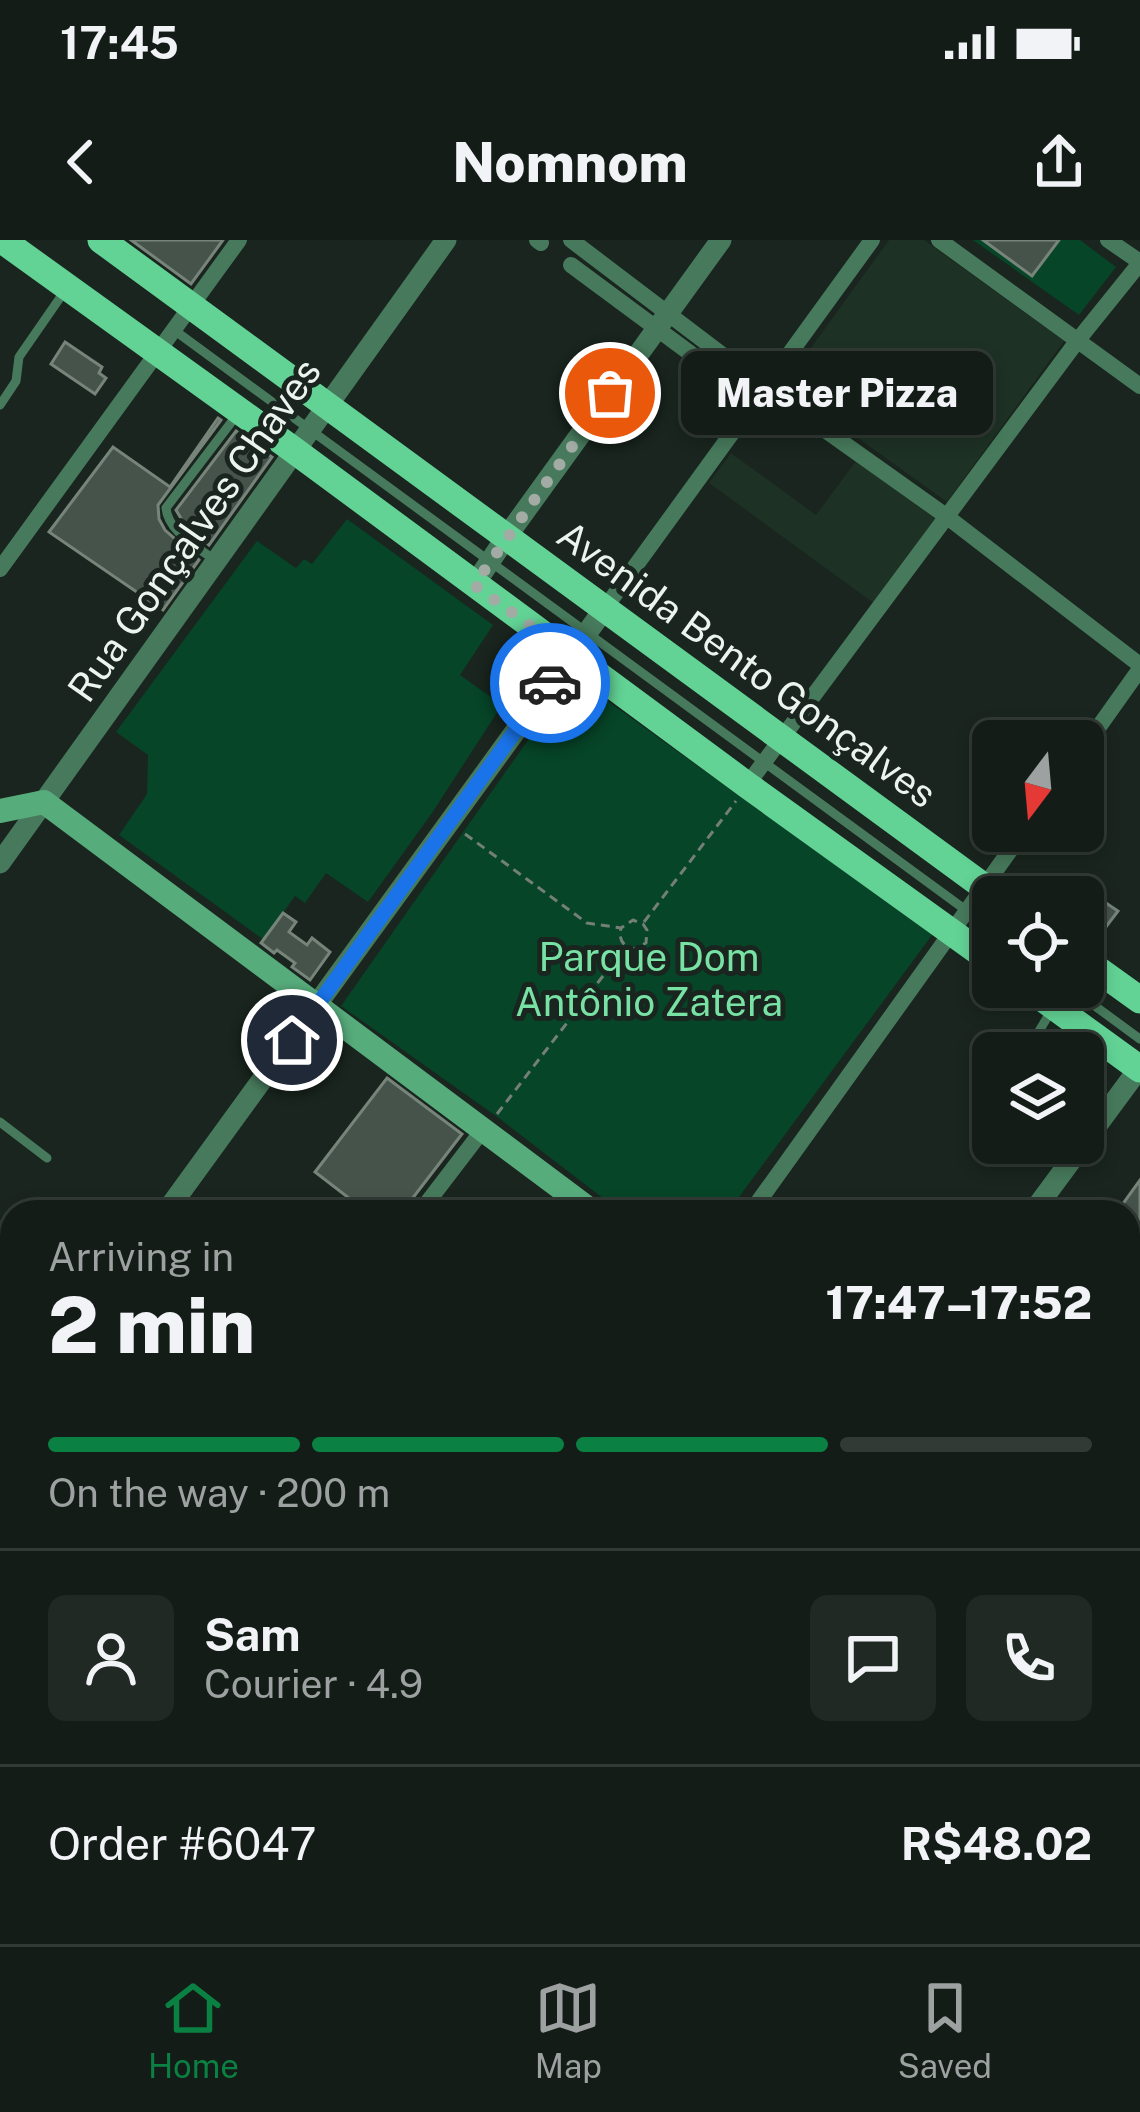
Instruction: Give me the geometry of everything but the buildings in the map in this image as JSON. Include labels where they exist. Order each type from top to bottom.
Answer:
[{"type":"main road","name":"Avenida Bento Gonçalves","points":[[2,240],[67,288],[165,342],[240,412],[310,429],[507,536],[972,878]]},
{"type":"main road","name":"Avenida Bento Gonçalves","points":[[101,240],[192,306],[310,429],[482,574],[579,644],[743,791],[958,921],[972,937]]},
{"type":"main road","points":[[0,811],[44,802],[318,1006],[489,1124],[578,1200]]},
{"type":"main road","points":[[1104,974],[1140,1000]]},
{"type":"main road","points":[[1074,1008],[1140,1068]]},
{"type":"street","points":[[0,569],[239,240]]},
{"type":"street","name":"Rua Gonçalves Chaves","points":[[3,851],[44,802],[446,240]]},
{"type":"street","points":[[571,240],[663,320],[761,395],[946,516],[1140,667],[1103,720]]},
{"type":"street","points":[[482,574],[721,240]]},
{"type":"street","points":[[175,1200],[872,240]]},
{"type":"street","points":[[939,240],[1140,386]]},
{"type":"street","points":[[743,791],[1140,262],[1108,240]]},
{"type":"street","points":[[571,265],[663,320]]},
{"type":"street","points":[[760,1200],[958,921],[972,909]]},
{"type":"street","points":[[1104,1111],[1140,1068]]},
{"type":"street","points":[[429,1200],[489,1124]]},
{"type":"street","points":[[1041,1200],[1064,1164]]},
{"type":"lane","points":[[0,405],[16,381],[19,358],[67,288]]},
{"type":"lane","points":[[165,342],[310,429]]},
{"type":"lane","points":[[216,561],[175,529],[166,508],[240,412]]},
{"type":"lane","points":[[579,644],[763,760],[958,921],[972,925]]},
{"type":"lane","points":[[1082,1008],[1140,1040]]},
{"type":"lane","points":[[0,1122],[47,1158]]},
{"type":"path","points":[[643,923],[743,791]]},
{"type":"path","points":[[463,833],[587,923],[621,928],[633,920],[643,923],[646,943],[634,949],[626,946],[620,938],[621,928]]},
{"type":"path","points":[[489,1124],[626,946]]},
{"type":"shaded area","points":[[889,240],[924,240],[1064,341],[947,502],[784,385]]},
{"type":"shaded area","points":[[731,453],[816,515],[856,461],[937,520],[875,604],[709,483]]},
{"type":"green space","points":[[973,240],[1080,240],[1116,267],[1079,315]]},
{"type":"green space","points":[[347,519],[493,625],[460,675],[502,705],[368,902],[326,873],[305,903],[295,896],[264,940],[119,835],[147,794],[148,755],[116,732],[257,541],[296,568],[304,559],[312,564]]},
{"type":"green space","name":"Parque Dom Antônio Zatera","points":[[573,676],[932,935],[737,1200],[605,1200],[341,1006]]},
{"type":"way so far","points":[[550,683],[571,655],[474,585],[610,393]]},
{"type":"place","name":"Master Pizza","points":[[610,393]]},
{"type":"route","points":[[292,1040],[550,683]]}]
